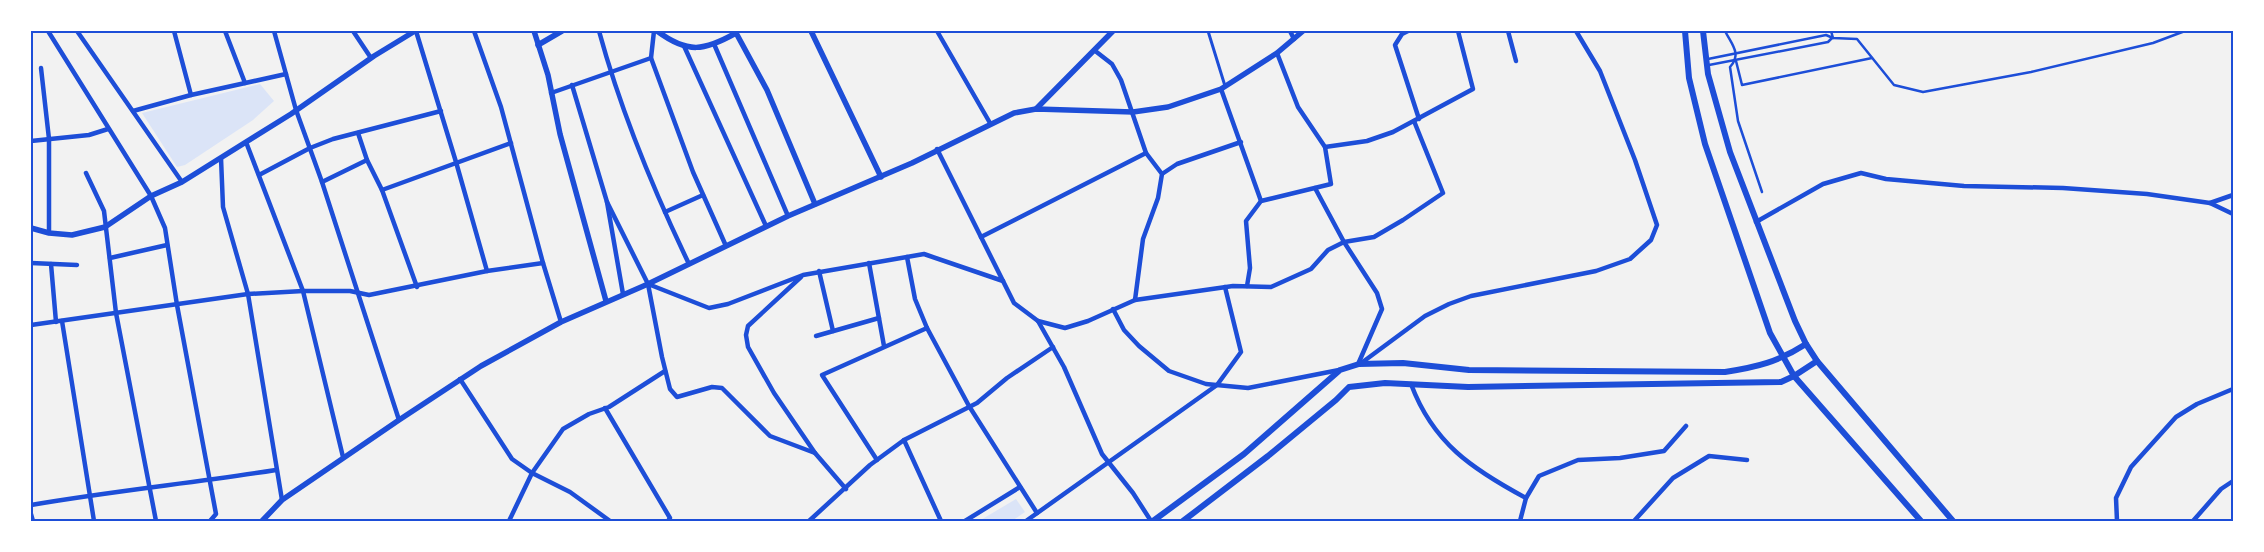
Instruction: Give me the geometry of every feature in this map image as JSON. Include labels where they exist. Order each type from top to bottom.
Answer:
[{"type":"main road","points":[[1685,31],[1689,78],[1705,144],[1770,332],[1794,376],[1921,521]]},
{"type":"main road","points":[[1703,31],[1707,62],[1730,152],[1795,321],[1806,344],[1817,361],[1953,521]]},
{"type":"main road","points":[[1152,521],[1244,454],[1340,370],[1359,364],[1403,363],[1469,370],[1725,372],[1759,366],[1785,358],[1806,344]]},
{"type":"main road","points":[[1184,521],[1268,456],[1349,387],[1384,383],[1468,387],[1781,382],[1817,361]]},
{"type":"street","points":[[48,31],[151,196],[165,228],[177,305],[216,514],[210,521]]},
{"type":"street","points":[[77,31],[182,182]]},
{"type":"street","points":[[174,31],[191,95]]},
{"type":"street","points":[[225,31],[245,84]]},
{"type":"street","points":[[274,31],[296,110],[359,293],[399,420]]},
{"type":"street","points":[[353,31],[371,58]]},
{"type":"street","points":[[31,228],[49,233],[72,235],[105,227],[151,196],[182,182],[221,158],[296,110],[371,58],[415,31],[488,272]]},
{"type":"street","points":[[474,31],[502,107],[543,263],[561,322]]},
{"type":"street","points":[[534,31],[606,301]]},
{"type":"street","points":[[538,45],[562,31]]},
{"type":"street","points":[[599,31],[610,72],[645,168],[689,264]]},
{"type":"street","points":[[726,246],[703,196],[651,58],[656,31],[674,44],[695,48],[714,44],[736,32],[766,90],[815,204]]},
{"type":"street","points":[[811,31],[881,177]]},
{"type":"street","points":[[937,31],[990,123]]},
{"type":"street","points":[[1036,109],[1113,31]]},
{"type":"street","points":[[1208,31],[1223,88],[1261,201]]},
{"type":"street","points":[[1290,31],[1294,39]]},
{"type":"street","points":[[262,521],[282,500],[460,379],[561,322],[648,284],[788,216],[881,177],[1014,113],[1036,109],[1133,112],[1168,107],[1223,88],[1277,53],[1303,31]]},
{"type":"street","points":[[1038,321],[1065,328],[1135,300],[1224,287],[1271,287],[1311,269],[1328,250],[1344,242],[1374,237],[1443,193],[1416,120],[1395,45],[1402,34],[1408,31]]},
{"type":"street","points":[[1325,147],[1367,142],[1416,120],[1473,88],[1458,32],[1465,31]]},
{"type":"street","points":[[1508,31],[1516,61]]},
{"type":"street","points":[[1359,364],[1425,316],[1449,304],[1471,296],[1596,271],[1630,259],[1651,240],[1657,224],[1632,152],[1600,70],[1576,31]]},
{"type":"street","points":[[714,44],[788,216]]},
{"type":"street","points":[[684,46],[766,226]]},
{"type":"street","points":[[1094,50],[1112,64],[1121,80],[1146,153],[1162,174],[1158,198],[1143,239],[1135,300]]},
{"type":"street","points":[[1247,286],[1250,268],[1246,221],[1261,201],[1331,184],[1325,147],[1298,108],[1277,53]]},
{"type":"street","points":[[551,93],[651,58]]},
{"type":"street","points":[[41,68],[49,139],[49,233]]},
{"type":"street","points":[[133,111],[191,95],[286,74]]},
{"type":"street","points":[[572,85],[607,202],[624,294]]},
{"type":"street","points":[[259,175],[310,148],[440,111]]},
{"type":"street","points":[[31,141],[89,135],[108,129]]},
{"type":"street","points":[[358,133],[366,160],[382,190],[416,287]]},
{"type":"street","points":[[246,142],[303,291],[343,457]]},
{"type":"street","points":[[1162,174],[1178,164],[1241,142]]},
{"type":"street","points":[[382,190],[511,143]]},
{"type":"street","points":[[937,149],[1014,303],[1038,321],[1054,347],[1089,429],[1102,454],[1133,493],[1152,521]]},
{"type":"street","points":[[981,237],[1146,153]]},
{"type":"street","points":[[221,158],[223,207],[248,294],[282,500]]},
{"type":"street","points":[[322,182],[366,160]]},
{"type":"street","points":[[86,173],[104,211],[116,313],[156,521]]},
{"type":"street","points":[[1756,222],[1823,184],[1861,173],[1886,179],[1964,186],[2063,188],[2147,194],[2210,203],[2233,214]]},
{"type":"street","points":[[1315,188],[1344,242],[1376,292],[1382,308],[1359,364]]},
{"type":"street","points":[[2210,203],[2233,195]]},
{"type":"street","points":[[664,212],[703,196]]},
{"type":"street","points":[[607,202],[648,284],[670,389],[677,397],[712,387],[722,388],[770,436],[815,453]]},
{"type":"street","points":[[110,258],[168,245]]},
{"type":"street","points":[[648,284],[709,308],[728,304],[819,271],[924,254],[1004,281]]},
{"type":"street","points":[[907,257],[915,299],[926,328],[969,406],[1037,513]]},
{"type":"street","points":[[31,263],[77,265]]},
{"type":"street","points":[[31,325],[248,294],[303,291],[370,295],[543,263]]},
{"type":"street","points":[[869,263],[884,346]]},
{"type":"street","points":[[51,264],[59,322],[94,521]]},
{"type":"street","points":[[819,271],[833,331]]},
{"type":"street","points":[[804,275],[748,326],[746,335],[748,347],[774,393],[815,453],[846,489]]},
{"type":"street","points":[[1026,521],[1110,464],[1217,386],[1241,352],[1224,287]]},
{"type":"street","points":[[1113,310],[1124,330],[1169,371],[1206,384],[1248,388],[1340,370]]},
{"type":"street","points":[[816,336],[879,318]]},
{"type":"street","points":[[877,460],[822,375],[926,328]]},
{"type":"street","points":[[811,520],[877,460],[904,440],[977,403],[1007,378],[1054,347]]},
{"type":"street","points":[[509,521],[532,473],[563,429],[589,414],[605,408],[665,371]]},
{"type":"street","points":[[460,379],[512,458],[532,473],[570,492],[610,521]]},
{"type":"street","points":[[1411,384],[1420,408],[1448,445],[1484,476],[1526,498]]},
{"type":"street","points":[[2116,521],[2116,498],[2131,466],[2176,418],[2197,404],[2233,389]]},
{"type":"street","points":[[605,408],[670,518],[668,521]]},
{"type":"street","points":[[1520,521],[1526,498],[1539,476],[1578,460],[1620,458],[1664,451],[1686,426]]},
{"type":"street","points":[[904,440],[941,521]]},
{"type":"street","points":[[1634,521],[1673,478],[1709,456],[1747,460]]},
{"type":"street","points":[[31,505],[150,486],[210,481],[276,470]]},
{"type":"street","points":[[2193,521],[2221,489],[2233,481]]},
{"type":"street","points":[[964,521],[1020,487]]},
{"type":"street","points":[[31,514],[33,521]]},
{"type":"lane","points":[[1725,31],[1737,53],[1736,61],[1742,85],[1872,58]]},
{"type":"lane","points":[[1831,31],[1833,38]]},
{"type":"lane","points":[[1707,62],[1737,53],[1826,35],[1833,38],[1857,39],[1894,85],[1922,92],[2030,72],[2153,43],[2186,31]]},
{"type":"lane","points":[[1707,62],[1736,61],[1828,42],[1833,38]]},
{"type":"lane","points":[[1736,61],[1730,67],[1738,122],[1762,192]]},
{"type":"shaded area","points":[[260,84],[274,101],[253,120],[185,165],[177,167],[142,113]]},
{"type":"shaded area","points":[[1016,499],[1025,512],[1012,521],[979,521]]}]
